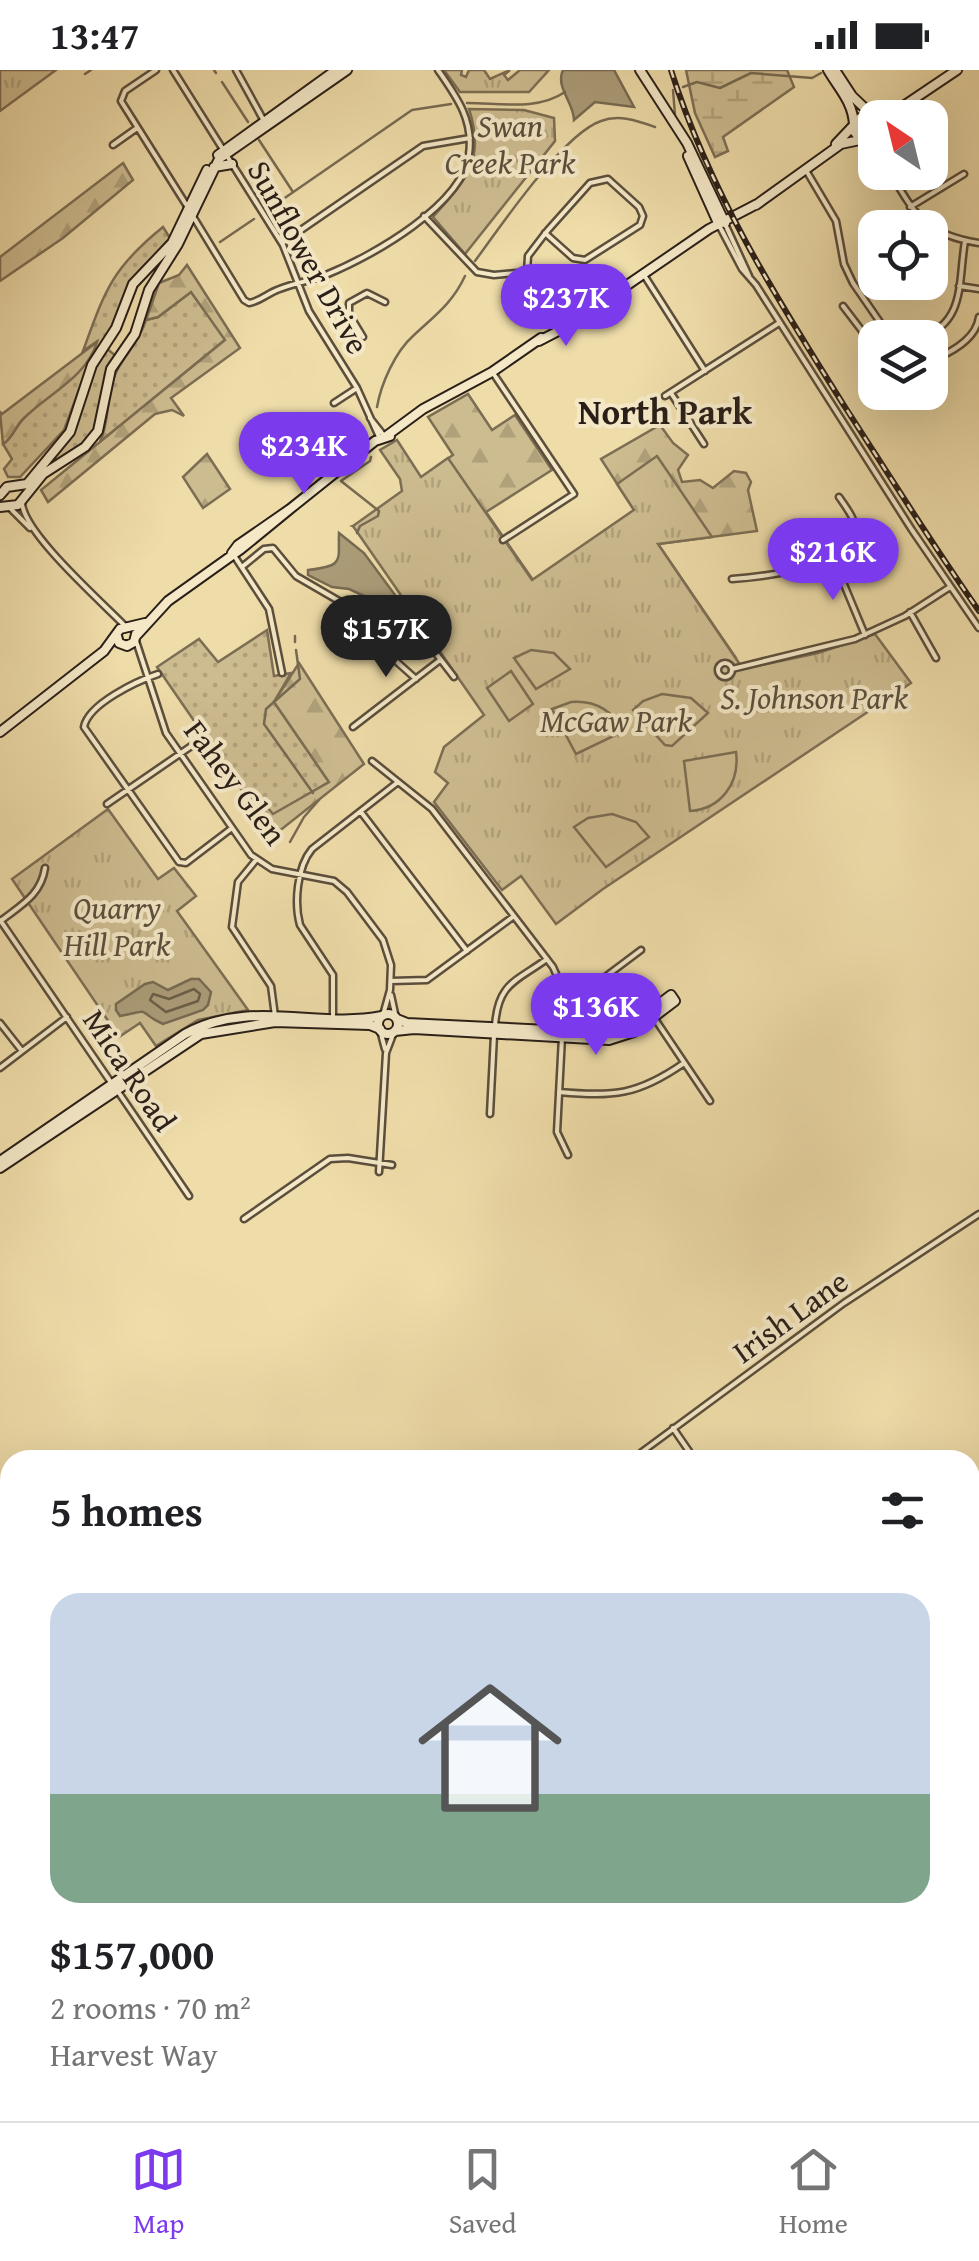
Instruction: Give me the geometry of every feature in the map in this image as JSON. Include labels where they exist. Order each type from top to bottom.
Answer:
[{"type":"street","points":[[156,70],[122,96],[121,101],[249,303],[332,273],[358,259],[424,216],[449,194],[470,153],[470,138],[466,113],[438,70]]},
{"type":"street","name":"Sunflower Drive","points":[[173,70],[282,243],[308,312],[357,388],[383,438]]},
{"type":"street","points":[[236,70],[266,123]]},
{"type":"street","points":[[139,654],[110,612],[5,507],[1,493],[32,480],[70,432],[92,365],[116,328],[133,284],[172,243],[208,168],[336,70]]},
{"type":"street","points":[[266,123],[347,70]]},
{"type":"street","points":[[640,70],[682,138],[750,278],[979,628]]},
{"type":"street","points":[[832,70],[859,100]]},
{"type":"street","points":[[832,70],[852,106],[854,134],[858,138]]},
{"type":"street","points":[[912,100],[957,70]]},
{"type":"street","points":[[830,152],[858,120]]},
{"type":"street","points":[[112,146],[138,128]]},
{"type":"street","points":[[282,243],[423,146],[470,138]]},
{"type":"street","points":[[136,638],[168,601],[241,550],[383,438],[392,436],[756,204],[841,144],[858,140]]},
{"type":"street","points":[[5,507],[22,500],[43,474],[94,438],[101,424],[111,369],[135,334],[149,290],[225,152]]},
{"type":"street","points":[[214,167],[232,164]]},
{"type":"street","points":[[805,169],[833,215],[844,264],[853,283],[879,320]]},
{"type":"street","points":[[910,206],[964,174]]},
{"type":"street","points":[[527,272],[528,256],[545,233],[597,179],[608,179],[640,206],[644,216],[640,225],[584,260],[573,258],[545,233]]},
{"type":"street","points":[[901,190],[920,221],[965,241],[979,243]]},
{"type":"street","points":[[424,216],[471,269],[494,275],[527,272],[545,280],[571,321]]},
{"type":"street","points":[[948,321],[965,241]]},
{"type":"street","points":[[644,274],[705,371]]},
{"type":"street","points":[[958,286],[979,289]]},
{"type":"street","points":[[363,337],[349,314],[349,303],[370,292],[386,302]]},
{"type":"street","points":[[843,306],[858,326]]},
{"type":"street","points":[[948,351],[969,337],[978,326],[979,317]]},
{"type":"street","points":[[704,444],[668,395],[780,322]]},
{"type":"street","points":[[492,372],[574,494],[503,540]]},
{"type":"street","points":[[334,403],[357,388]]},
{"type":"street","points":[[12,486],[20,490],[23,515],[36,534]]},
{"type":"street","points":[[732,579],[776,574],[833,558],[849,549],[856,535],[853,520],[839,498]]},
{"type":"street","points":[[242,567],[264,549],[273,548],[296,576],[339,601],[369,637],[416,679]]},
{"type":"street","points":[[232,553],[269,608],[282,673]]},
{"type":"street","points":[[833,558],[865,635]]},
{"type":"street","points":[[732,669],[804,654],[865,635],[950,587]]},
{"type":"street","points":[[110,612],[123,635],[136,638]]},
{"type":"street","points":[[910,612],[936,658]]},
{"type":"street","points":[[0,732],[123,635],[147,622]]},
{"type":"street","points":[[123,635],[136,638]]},
{"type":"street","name":"Fahey Glen","points":[[136,638],[162,723],[256,860],[272,869],[328,878],[347,892],[388,951],[391,981],[380,1029],[386,1053]]},
{"type":"street","points":[[434,651],[454,678]]},
{"type":"street","points":[[354,727],[440,660]]},
{"type":"street","points":[[158,674],[131,683],[84,722],[84,727],[175,860],[182,864],[232,828]]},
{"type":"street","points":[[107,804],[203,738]]},
{"type":"street","points":[[372,762],[432,809],[559,976],[564,992],[556,1132],[568,1155]]},
{"type":"street","points":[[333,1017],[333,974],[299,920],[304,861],[312,849],[398,782]]},
{"type":"street","points":[[360,812],[467,952]]},
{"type":"street","points":[[256,860],[238,882],[232,926],[271,986],[275,1018]]},
{"type":"street","points":[[0,920],[33,896],[45,868]]},
{"type":"street","points":[[391,981],[424,982],[514,916]]},
{"type":"street","name":"Mica Road","points":[[0,920],[189,1196]]},
{"type":"street","points":[[564,992],[597,984],[642,950]]},
{"type":"street","points":[[490,1114],[497,1003],[503,991],[547,959]]},
{"type":"street","name":"Fahey Glen","points":[[386,1053],[397,1018],[390,990]]},
{"type":"street","points":[[0,1164],[214,1022],[363,1019],[392,1014],[407,1023],[456,1028],[624,1037],[652,1014],[710,1101]]},
{"type":"street","points":[[0,1068],[66,1017]]},
{"type":"street","points":[[275,1018],[370,1024],[386,1034],[456,1028]]},
{"type":"street","points":[[0,1023],[22,1051]]},
{"type":"street","points":[[379,1172],[386,1053]]},
{"type":"street","points":[[559,1092],[608,1096],[628,1093],[650,1085],[684,1064]]},
{"type":"street","points":[[244,1219],[330,1159],[392,1165]]},
{"type":"street","name":"Irish Lane","points":[[644,1450],[844,1303],[979,1214]]},
{"type":"street","points":[[674,1428],[688,1450]]},
{"type":"green space","points":[[0,70],[56,70],[0,111]]},
{"type":"green space","name":"Swan Creek Park","points":[[444,70],[462,70],[461,75],[466,77],[469,70],[484,70],[490,79],[510,70],[504,75],[508,80],[520,70],[549,70],[529,92],[460,92]]},
{"type":"green space","points":[[686,70],[787,70],[794,87],[723,137],[728,151],[715,157],[695,113]]},
{"type":"green space","name":"Swan Creek Park","points":[[469,109],[524,110],[554,118],[555,141],[465,254],[433,217],[463,181],[474,157],[474,127]]},
{"type":"green space","points":[[123,163],[133,180],[63,238],[0,281],[0,257]]},
{"type":"green space","points":[[163,227],[170,238],[127,289],[115,322],[86,371],[64,430],[20,477],[8,477],[4,469],[12,459],[3,444],[34,408],[80,368],[96,342],[83,351],[112,282],[132,256]]},
{"type":"green space","points":[[187,265],[240,348],[171,398],[184,416],[172,410],[155,414],[48,502],[41,490],[225,340],[191,292],[158,317],[146,320],[159,283],[179,275]]},
{"type":"green space","points":[[191,292],[226,339],[100,442],[114,377],[146,320],[158,317]]},
{"type":"green space","points":[[97,342],[76,375],[23,419],[3,444],[0,412]]},
{"type":"green space","points":[[106,348],[116,356],[97,427],[80,448],[40,473],[74,429],[90,374]]},
{"type":"green space","points":[[468,394],[492,430],[515,415],[552,470],[486,512],[533,580],[634,510],[601,459],[660,425],[688,455],[678,470],[682,482],[700,480],[713,488],[734,471],[746,473],[751,482],[748,490],[757,531],[658,544],[736,658],[733,661],[353,526],[453,496],[437,466],[453,455],[428,417]]},
{"type":"green space","name":"McGaw Park","points":[[397,440],[421,477],[448,458],[532,580],[634,510],[617,484],[657,456],[712,537],[658,544],[743,669],[818,653],[875,634],[911,683],[556,924],[521,876],[502,890],[434,802],[448,783],[435,772],[444,747],[484,715],[353,526],[402,491],[400,479],[380,450]]},
{"type":"green space","points":[[207,454],[230,489],[203,508],[183,477]]},
{"type":"green space","points":[[267,630],[274,676],[291,673],[274,702],[329,782],[273,815],[255,794],[250,802],[157,667],[199,639],[218,662]]},
{"type":"green space","points":[[531,650],[554,653],[570,669],[536,689],[514,658]]},
{"type":"green space","points":[[299,663],[364,764],[273,836],[250,802],[255,793],[273,814],[329,782],[274,702]]},
{"type":"green space","points":[[511,671],[533,704],[509,721],[487,688]]},
{"type":"green space","points":[[662,694],[691,698],[708,713],[672,746],[665,745],[633,710],[643,701]]},
{"type":"green space","points":[[571,702],[602,708],[624,731],[576,754],[552,709]]},
{"type":"green space","points":[[736,752],[735,774],[726,792],[711,805],[690,811],[684,761]]},
{"type":"green space","name":"Quarry Hill Park","points":[[108,809],[158,879],[174,868],[196,896],[177,911],[248,1010],[198,1020],[156,1046],[140,1023],[119,1037],[12,879]]},
{"type":"green space","points":[[612,814],[636,822],[649,837],[606,867],[574,827],[588,818]]},
{"type":"water","points":[[563,70],[614,70],[634,107],[595,102],[574,120],[561,83]]},
{"type":"water","points":[[339,533],[364,553],[412,618],[393,604],[332,587],[308,575],[308,570],[337,561]]},
{"type":"water","points":[[199,979],[211,992],[203,1010],[163,1024],[144,1012],[120,1016],[116,1010],[116,1004],[145,984],[153,982],[168,990]]},
{"type":"waterway","points":[[85,74],[91,70]]},
{"type":"waterway","points":[[683,87],[697,82],[720,88],[751,73],[812,78],[821,73]]},
{"type":"waterway","points":[[222,82],[248,122]]},
{"type":"waterway","points":[[673,90],[675,115]]},
{"type":"waterway","points":[[467,103],[530,104],[565,92]]},
{"type":"waterway","points":[[276,204],[412,110],[451,104]]},
{"type":"waterway","points":[[475,261],[533,183],[586,129],[615,118],[655,127]]},
{"type":"waterway","points":[[259,140],[293,192]]},
{"type":"waterway","points":[[220,242],[254,219]]},
{"type":"waterway","points":[[377,407],[385,379],[400,351],[448,302],[465,276]]},
{"type":"waterway","points":[[357,533],[379,511],[341,481],[371,457]]},
{"type":"waterway","points":[[412,619],[429,639]]},
{"type":"waterway","points":[[295,636],[295,642]]},
{"type":"waterway","points":[[296,650],[300,679],[266,709],[264,724],[313,793]]},
{"type":"waterway","points":[[290,842],[319,800]]},
{"type":"railway","points":[[671,70],[705,159],[770,285],[979,611]]},
{"type":"district","name":"North Park","points":[[665,411]]},
{"type":"park label","name":"S. Johnson Park","points":[[814,697]]}]
